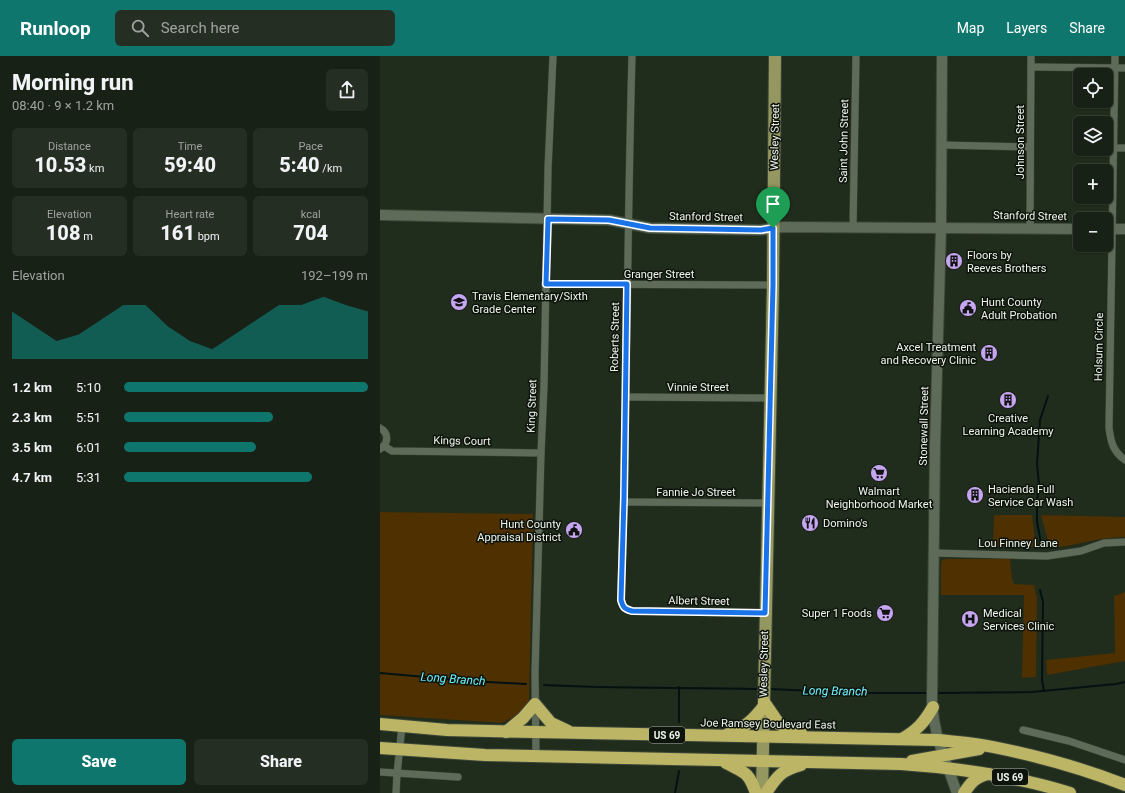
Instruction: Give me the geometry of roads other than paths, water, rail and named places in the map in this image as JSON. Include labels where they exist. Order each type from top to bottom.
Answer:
[{"type":"highway","points":[[506,732],[517,724],[535,698],[551,722],[571,733]]},
{"type":"highway","points":[[723,736],[740,730],[745,726],[753,719],[764,703],[779,724],[787,729],[816,737]]},
{"type":"highway","points":[[902,739],[917,730],[927,718],[932,705]]},
{"type":"highway","name":"Joe Ramsey Boulevard East","points":[[380,724],[447,730],[506,732],[938,740],[992,746],[1061,763],[1125,785]]},
{"type":"highway","points":[[902,764],[992,746]]},
{"type":"highway","name":"US 69","points":[[380,748],[485,755],[902,764],[948,767],[989,774],[1042,785],[1070,793]]},
{"type":"highway","points":[[721,760],[742,770],[751,779],[756,793]]},
{"type":"highway","points":[[766,793],[774,781],[785,770],[810,762]]},
{"type":"highway","points":[[964,793],[970,783],[978,776],[989,774]]},
{"type":"main road","name":"Wesley Street","points":[[762,793],[773,285],[776,56]]},
{"type":"street","name":"King Street","points":[[536,756],[535,674],[544,386],[548,219],[548,142],[553,56]]},
{"type":"street","name":"Roberts Street","points":[[632,56],[621,600],[625,609],[632,611]]},
{"type":"street","name":"Saint John Street","points":[[853,227],[856,56]]},
{"type":"street","name":"Stonewall Street","points":[[942,56],[941,228],[932,705],[938,740],[957,793]]},
{"type":"street","name":"Johnson Street","points":[[1030,228],[1031,56]]},
{"type":"street","name":"Holsum Circle","points":[[1113,148],[1115,56]]},
{"type":"street","points":[[1031,67],[1125,68]]},
{"type":"street","points":[[941,145],[1030,147]]},
{"type":"street","points":[[1113,148],[1125,148]]},
{"type":"street","name":"Holsum Circle","points":[[1110,212],[1113,156]]},
{"type":"street","name":"Stanford Street","points":[[380,215],[609,220],[650,228],[761,230],[773,228],[853,227],[1073,229]]},
{"type":"street","points":[[1113,229],[1125,229]]},
{"type":"street","name":"Holsum Circle","points":[[1109,252],[1110,442],[1119,455],[1125,460]]},
{"type":"street","name":"Granger Street","points":[[546,284],[773,285]]},
{"type":"street","name":"Vinnie Street","points":[[626,397],[770,398]]},
{"type":"street","points":[[380,428],[387,436],[386,443],[382,447]]},
{"type":"street","name":"Kings Court","points":[[382,447],[392,451],[541,453]]},
{"type":"street","name":"Fannie Jo Street","points":[[624,502],[768,503]]},
{"type":"street","name":"Lou Finney Lane","points":[[934,553],[1047,556],[1081,551],[1104,543],[1125,542]]},
{"type":"street","name":"Albert Street","points":[[632,611],[765,613]]},
{"type":"street","points":[[396,793],[396,774],[402,726]]},
{"type":"street","points":[[1023,730],[1069,741],[1125,760]]},
{"type":"street","points":[[380,772],[458,777]]},
{"type":"waterway","points":[[1042,548],[1037,522],[1039,484],[1037,464],[1040,420],[1048,396]]},
{"type":"waterway","points":[[1040,590],[1043,602],[1042,680],[1044,691]]},
{"type":"waterway","name":"Long Branch","points":[[380,673],[526,684]]},
{"type":"waterway","name":"Long Branch","points":[[935,693],[1032,692],[1125,682]]},
{"type":"waterway","name":"Long Branch","points":[[544,685],[760,689]]},
{"type":"waterway","points":[[679,687],[679,722]]},
{"type":"waterway","name":"Long Branch","points":[[769,689],[862,693],[928,693]]},
{"type":"waterway","points":[[675,793],[679,771]]},
{"type":"place","name":"Floors by Reeves Brothers","points":[[954,261]]},
{"type":"place","name":"Travis Elementary/Sixth Grade Center","points":[[459,302]]},
{"type":"place","name":"Hunt County Adult Probation","points":[[968,308]]},
{"type":"place","name":"Axcel Treatment and Recovery Clinic","points":[[989,353]]},
{"type":"place","name":"Creative Learning Academy","points":[[1008,400]]},
{"type":"place","name":"Walmart Neighborhood Market","points":[[879,473]]},
{"type":"place","name":"Hacienda Full Service Car Wash","points":[[975,495]]},
{"type":"place","name":"Domino's","points":[[810,523]]},
{"type":"place","name":"Hunt County Appraisal District","points":[[574,530]]},
{"type":"place","name":"Super 1 Foods","points":[[885,613]]},
{"type":"place","name":"Medical Services Clinic","points":[[970,619]]}]
